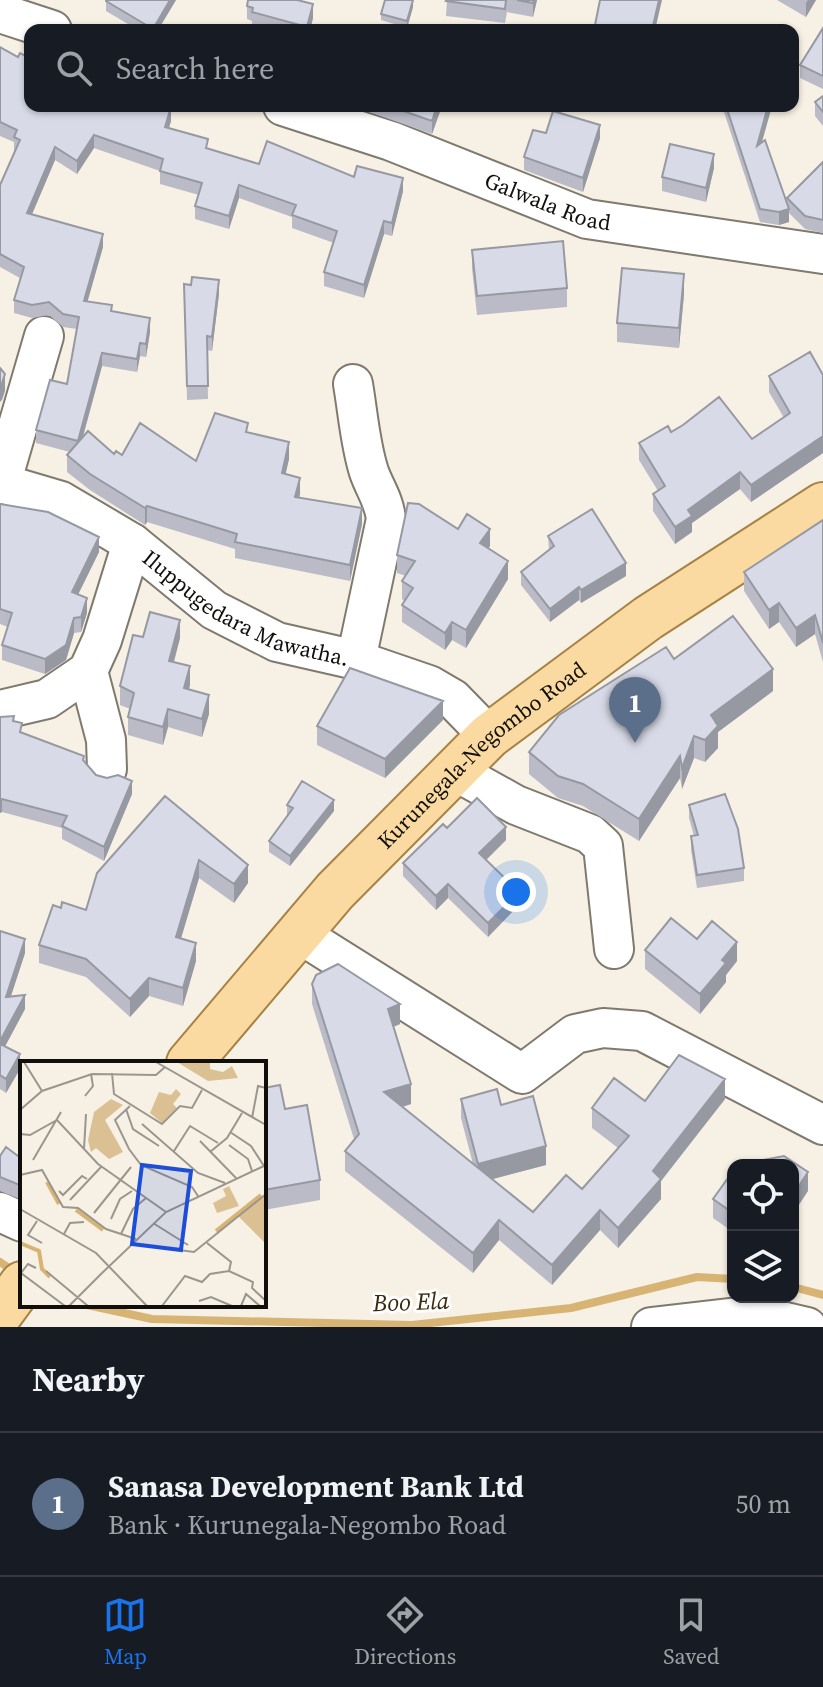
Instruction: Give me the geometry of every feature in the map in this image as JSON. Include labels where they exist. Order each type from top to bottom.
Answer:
[{"type":"main road","name":"Kurunegala-Negombo Road","points":[[191,1061],[298,933],[489,736],[648,618],[823,505]]},
{"type":"street","points":[[0,13],[34,24]]},
{"type":"street","name":"Galwala Road","points":[[302,112],[391,141],[587,219],[823,254]]},
{"type":"street","points":[[1,484],[44,336]]},
{"type":"street","points":[[353,384],[363,446],[370,474],[383,499],[386,519],[356,660]]},
{"type":"street","name":"Iluppugedara Mawatha.","points":[[1,484],[61,501],[132,543],[214,610],[277,642],[356,660],[429,685],[453,699],[489,736]]},
{"type":"street","points":[[0,710],[47,699],[88,671],[102,640],[132,543]]},
{"type":"street","points":[[88,671],[106,740],[107,769]]},
{"type":"street","points":[[453,770],[516,805],[590,834],[603,846],[614,949]]},
{"type":"street","points":[[298,933],[522,1074],[575,1034],[603,1028],[642,1031],[823,1125]]},
{"type":"street","points":[[0,1212],[20,1221]]},
{"type":"street","points":[[651,1327],[755,1315],[807,1327]]},
{"type":"building","points":[[170,0],[156,24],[145,24],[106,1]]},
{"type":"building","points":[[248,0],[297,0],[313,4],[308,24],[296,24],[252,12],[253,8],[247,6]]},
{"type":"building","points":[[385,0],[413,0],[407,21],[381,14]]},
{"type":"building","points":[[447,0],[506,0],[505,9]]},
{"type":"building","points":[[600,0],[659,0],[653,24],[595,24]]},
{"type":"building","points":[[823,28],[823,76],[800,65]]},
{"type":"building","points":[[0,47],[18,57],[20,53],[24,55],[24,112],[170,112],[165,127],[208,139],[206,148],[259,164],[267,141],[354,177],[357,166],[403,178],[392,223],[384,221],[364,285],[324,272],[337,231],[292,215],[296,205],[239,185],[229,216],[195,206],[202,183],[160,171],[163,159],[94,135],[77,161],[55,147],[27,213],[103,234],[84,301],[112,305],[111,311],[150,318],[146,344],[140,343],[137,359],[102,353],[78,441],[36,430],[50,380],[67,384],[79,317],[63,314],[49,302],[32,305],[14,300],[24,267],[0,254],[0,185],[20,140],[14,137],[17,130],[0,122]]},
{"type":"building","points":[[823,96],[823,112],[815,102]]},
{"type":"building","points":[[406,112],[435,112],[432,121]]},
{"type":"building","points":[[553,112],[600,125],[583,178],[524,157],[533,130],[546,133]]},
{"type":"building","points":[[728,112],[766,112],[757,146],[765,140],[789,209],[779,212],[760,209]]},
{"type":"building","points":[[670,144],[714,154],[706,188],[662,177]]},
{"type":"building","points":[[823,162],[823,220],[805,216],[787,198]]},
{"type":"building","points":[[563,241],[567,288],[477,296],[472,250]]},
{"type":"building","points":[[622,268],[684,274],[679,328],[617,323]]},
{"type":"building","points":[[192,277],[219,280],[212,337],[207,336],[208,386],[187,386],[184,284],[191,285]]},
{"type":"building","points":[[810,352],[823,375],[823,436],[751,485],[740,472],[688,510],[692,516],[675,527],[653,494],[665,486],[639,443],[668,426],[671,432],[719,397],[752,439],[790,413],[769,376]]},
{"type":"building","points":[[0,368],[5,374],[0,385]]},
{"type":"building","points":[[215,413],[248,423],[246,432],[289,442],[282,473],[300,478],[295,497],[362,508],[350,565],[235,542],[237,534],[147,506],[145,508],[90,474],[67,455],[88,431],[114,454],[116,451],[122,455],[140,423],[196,461]]},
{"type":"building","points":[[408,503],[419,504],[458,529],[467,514],[490,529],[480,543],[508,561],[466,630],[452,622],[445,633],[402,605],[413,588],[402,581],[415,561],[397,555]]},
{"type":"building","points":[[0,504],[48,512],[99,537],[72,592],[87,598],[81,617],[74,618],[66,645],[45,659],[2,645],[12,613],[0,609]]},
{"type":"building","points":[[592,509],[626,563],[581,590],[579,587],[550,609],[521,572],[554,546],[548,536]]},
{"type":"building","points":[[823,520],[823,643],[815,615],[796,628],[779,603],[769,610],[744,572]]},
{"type":"building","points":[[150,612],[180,620],[169,661],[190,666],[184,688],[209,695],[202,719],[168,709],[163,727],[128,717],[134,693],[120,686],[133,635],[143,637]]},
{"type":"building","points":[[733,616],[773,669],[711,715],[718,726],[705,740],[694,736],[682,768],[680,756],[639,819],[583,784],[558,776],[529,752],[559,715],[666,647],[674,659]]},
{"type":"building","points":[[350,668],[443,701],[385,759],[317,726]]},
{"type":"building","points":[[14,716],[13,721],[22,723],[20,732],[84,756],[83,760],[96,775],[107,778],[118,775],[132,781],[104,847],[62,826],[67,816],[0,800],[0,717]]},
{"type":"building","points":[[302,781],[334,800],[290,856],[269,841],[293,808],[287,805]]},
{"type":"building","points":[[725,794],[738,829],[744,868],[697,875],[691,836],[698,835],[689,805]]},
{"type":"building","points":[[165,796],[248,865],[234,884],[199,860],[176,937],[196,943],[183,988],[149,978],[130,999],[86,959],[39,945],[53,905],[61,908],[62,902],[86,910],[97,873]]},
{"type":"building","points":[[477,798],[506,827],[479,853],[519,892],[488,923],[448,884],[436,896],[403,863],[443,824],[447,828]]},
{"type":"building","points":[[671,918],[697,939],[712,921],[737,942],[722,960],[726,963],[700,994],[645,950]]},
{"type":"building","points":[[0,931],[25,939],[6,997],[25,995],[0,1041]]},
{"type":"building","points":[[338,964],[400,1004],[388,1009],[411,1084],[384,1092],[533,1212],[566,1175],[582,1189],[629,1136],[592,1108],[614,1078],[645,1101],[679,1055],[725,1079],[653,1171],[661,1179],[618,1228],[600,1210],[552,1265],[499,1220],[473,1253],[345,1151],[359,1134],[312,984],[316,975]]},
{"type":"building","points":[[0,1044],[20,1054],[6,1079],[0,1075]]},
{"type":"building","points":[[280,1085],[285,1109],[307,1105],[320,1180],[266,1190],[266,1088]]},
{"type":"building","points":[[497,1089],[501,1105],[533,1096],[546,1146],[478,1164],[461,1099]]},
{"type":"building","points":[[6,1147],[20,1158],[20,1185],[0,1177],[0,1156]]},
{"type":"building","points":[[799,1166],[808,1172],[799,1186]]},
{"type":"building","points":[[727,1179],[727,1209],[713,1199]]},
{"type":"waterway","name":"Boo Ela","points":[[0,1262],[15,1272]]},
{"type":"waterway","name":"Boo Ela","points":[[96,1307],[152,1319],[412,1325],[571,1308],[697,1277],[727,1279]]},
{"type":"waterway","name":"Boo Ela","points":[[799,1289],[823,1295]]},
{"type":"place","name":"Sanasa Development Bank Ltd","points":[[635,743]]}]
